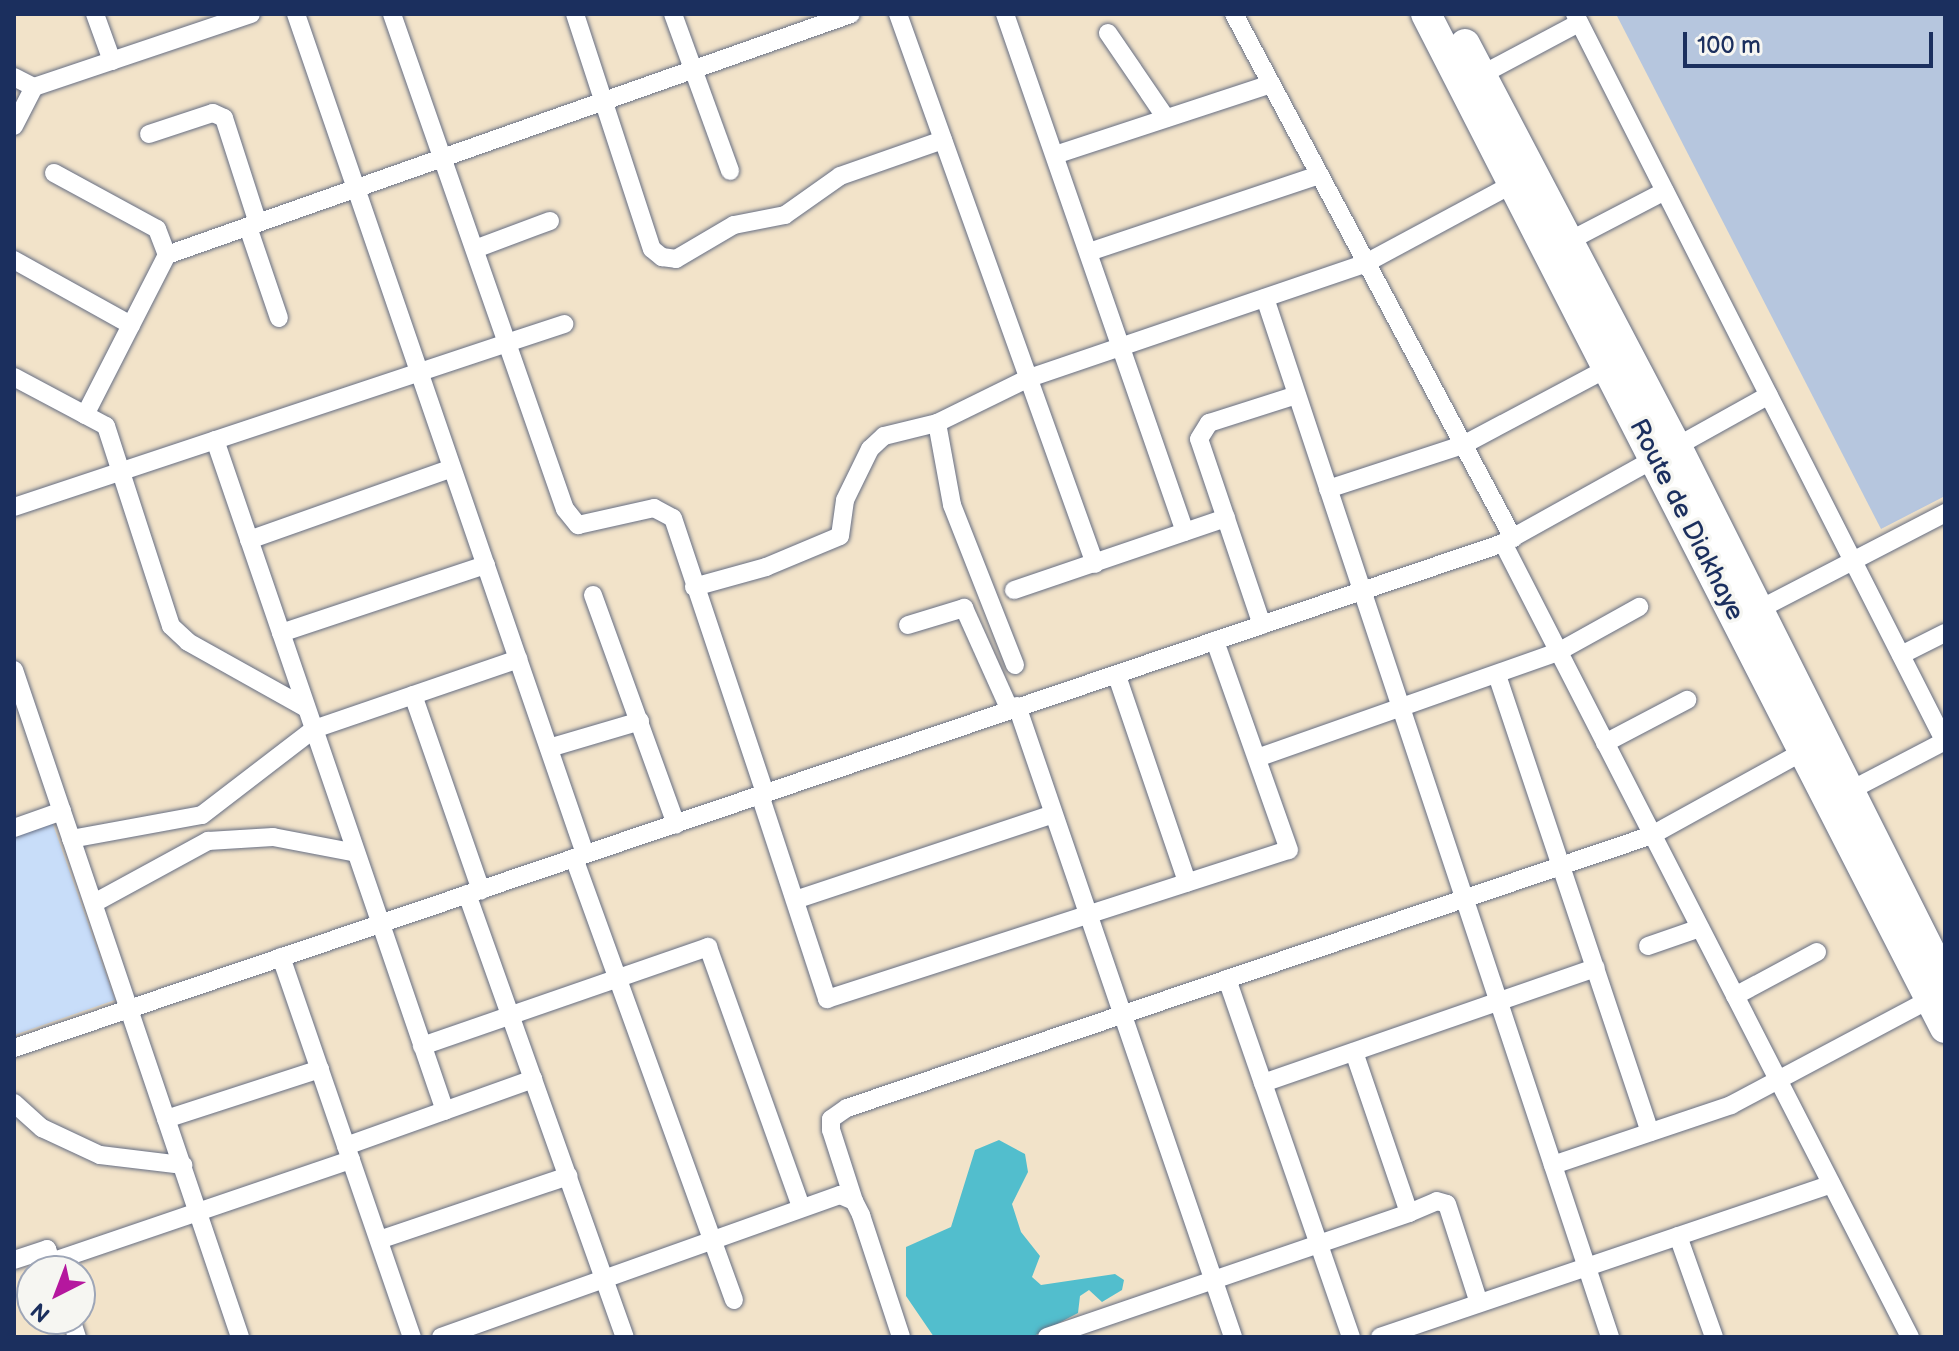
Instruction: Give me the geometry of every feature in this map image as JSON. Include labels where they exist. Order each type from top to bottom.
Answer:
[{"type":"main road","name":"Route de Diakhaye","points":[[1426,14],[1608,368],[1666,453],[1758,610],[1849,791],[1938,990],[1945,1028]]},
{"type":"main road","name":"Route de Diakhaye","points":[[1449,14],[1569,241],[1804,751],[1938,990]]},
{"type":"street","points":[[95,14],[112,61]]},
{"type":"street","points":[[14,126],[34,87],[251,14]]},
{"type":"street","points":[[296,14],[549,748],[617,979],[734,1300]]},
{"type":"street","points":[[392,14],[570,519],[587,525],[665,510],[673,518],[827,999],[1289,850],[1215,641]]},
{"type":"street","points":[[575,14],[652,249],[676,259],[720,230],[785,215],[840,176],[943,140]]},
{"type":"street","points":[[673,14],[730,171]]},
{"type":"street","points":[[85,415],[167,255],[693,71],[794,23],[851,14]]},
{"type":"street","points":[[898,14],[1095,564]]},
{"type":"street","points":[[1005,14],[1185,532]]},
{"type":"street","points":[[1234,14],[1463,445],[1558,652],[1910,1337]]},
{"type":"street","points":[[1481,75],[1577,18],[1945,741],[1849,791]]},
{"type":"street","points":[[1108,33],[1166,118]]},
{"type":"street","points":[[14,77],[34,87]]},
{"type":"street","points":[[1055,155],[1271,84]]},
{"type":"street","points":[[149,134],[213,113],[224,118],[279,318]]},
{"type":"street","points":[[54,173],[157,229],[167,255]]},
{"type":"street","points":[[1089,252],[1319,175]]},
{"type":"street","points":[[694,587],[766,567],[840,536],[845,500],[870,449],[884,436],[937,423],[1029,378],[1366,263],[1513,184]]},
{"type":"street","points":[[1569,241],[1665,191]]},
{"type":"street","points":[[475,249],[550,221]]},
{"type":"street","points":[[14,260],[131,325]]},
{"type":"street","points":[[1265,298],[1610,1337]]},
{"type":"street","points":[[14,507],[564,324]]},
{"type":"street","points":[[1328,489],[1463,445],[1608,368]]},
{"type":"street","points":[[14,377],[106,426],[171,626],[188,642],[306,708]]},
{"type":"street","points":[[1262,625],[1199,439],[1201,429],[1297,395]]},
{"type":"street","points":[[14,1048],[1508,541],[1769,395]]},
{"type":"street","points":[[937,423],[952,505],[1015,665]]},
{"type":"street","points":[[215,440],[314,729],[352,852],[445,1111]]},
{"type":"street","points":[[249,540],[452,468]]},
{"type":"street","points":[[1758,610],[1945,513]]},
{"type":"street","points":[[1014,590],[1226,518]]},
{"type":"street","points":[[281,633],[486,565]]},
{"type":"street","points":[[593,595],[676,824]]},
{"type":"street","points":[[1257,758],[1558,652],[1639,607]]},
{"type":"street","points":[[908,625],[964,608],[1013,707],[1053,814],[1233,1337]]},
{"type":"street","points":[[1901,655],[1945,633]]},
{"type":"street","points":[[71,839],[202,815],[314,729],[518,659]]},
{"type":"street","points":[[14,670],[22,720],[62,811],[96,902],[240,1337]]},
{"type":"street","points":[[1497,675],[1650,1132]]},
{"type":"street","points":[[1117,676],[1187,882]]},
{"type":"street","points":[[413,695],[510,1015],[625,1337]]},
{"type":"street","points":[[1605,743],[1687,700]]},
{"type":"street","points":[[549,748],[640,721]]},
{"type":"street","points":[[901,1337],[831,1130],[836,1113],[1652,835],[1804,751]]},
{"type":"street","points":[[14,828],[62,811]]},
{"type":"street","points":[[795,900],[1053,814]]},
{"type":"street","points":[[202,815],[208,841]]},
{"type":"street","points":[[96,902],[208,841],[273,837],[352,852]]},
{"type":"street","points":[[1648,946],[1700,928]]},
{"type":"street","points":[[422,1046],[708,947],[801,1207]]},
{"type":"street","points":[[1735,996],[1817,952]]},
{"type":"street","points":[[281,957],[412,1337]]},
{"type":"street","points":[[1263,1083],[1596,968]]},
{"type":"street","points":[[1227,979],[1351,1337]]},
{"type":"street","points":[[1553,1165],[1731,1105],[1938,990]]},
{"type":"street","points":[[1354,1052],[1409,1213]]},
{"type":"street","points":[[166,1119],[320,1069]]},
{"type":"street","points":[[83,1255],[533,1079]]},
{"type":"street","points":[[14,1103],[42,1128],[100,1155],[183,1165]]},
{"type":"street","points":[[379,1240],[568,1176]]},
{"type":"street","points":[[1380,1337],[1405,1333],[1478,1300],[1587,1267],[1831,1184]]},
{"type":"street","points":[[441,1337],[605,1281],[801,1207],[840,1195],[854,1201]]},
{"type":"street","points":[[1047,1337],[1437,1201],[1447,1204],[1478,1300]]},
{"type":"street","points":[[1678,1236],[1714,1337]]},
{"type":"street","points":[[29,1255],[47,1249],[49,1255]]},
{"type":"shaded area","points":[[1616,14],[1945,14],[1945,496],[1881,529]]},
{"type":"shaded area","points":[[52,822],[115,1000],[14,1035],[14,835]]},
{"type":"water","points":[[999,1140],[1025,1154],[1028,1172],[1012,1204],[1021,1232],[1040,1256],[1032,1277],[1041,1285],[1115,1274],[1124,1280],[1122,1290],[1102,1302],[1089,1290],[1080,1296],[1078,1313],[1032,1337],[934,1337],[906,1296],[906,1247],[951,1227],[975,1150]]}]
